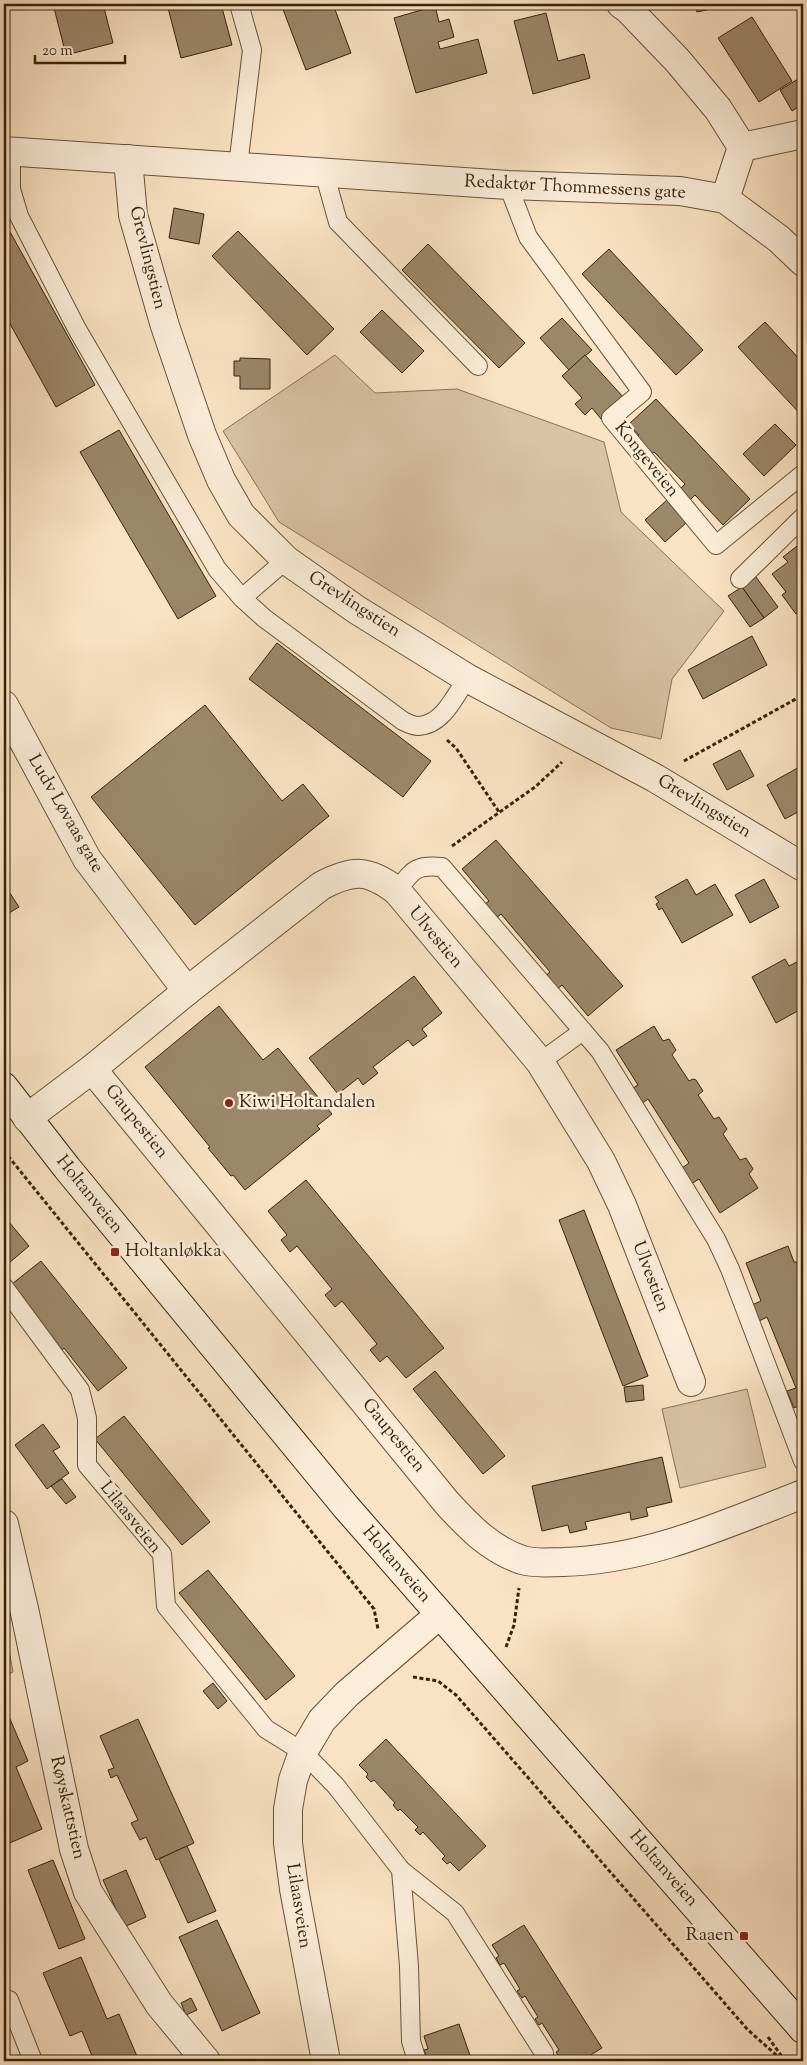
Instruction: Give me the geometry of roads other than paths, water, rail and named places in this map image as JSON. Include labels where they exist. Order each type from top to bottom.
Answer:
[{"type":"street","points":[[621,4],[628,9],[689,74],[718,109],[742,147]]},
{"type":"street","points":[[742,147],[803,134]]},
{"type":"street","points":[[725,199],[742,147]]},
{"type":"street","name":"Redaktør Thommessens gate","points":[[7,152],[508,185],[680,191],[725,199],[779,239],[803,262]]},
{"type":"street","name":"Grevlingstien","points":[[128,159],[133,215],[165,326],[202,435],[221,480],[241,515],[286,560],[358,610],[467,678],[655,778],[803,867]]},
{"type":"street","name":"Ludv Løvaas gate","points":[[4,705],[88,859],[187,990]]},
{"type":"street","name":"Ulvestien","points":[[27,1118],[92,1069],[187,990],[322,886],[342,875],[360,874],[380,878],[397,891],[540,1062],[601,1161],[622,1205],[691,1382]]},
{"type":"street","name":"Gaupestien","points":[[92,1069],[472,1530],[493,1547],[523,1560],[542,1563],[590,1561],[631,1554],[683,1540],[803,1494]]},
{"type":"street","name":"Holtanveien","points":[[4,1087],[27,1118],[288,1438],[439,1615],[803,2029]]},
{"type":"street","name":"Røyskattstien","points":[[4,1524],[25,1613],[74,1849],[88,1892],[159,2004],[204,2061]]},
{"type":"street","name":"Lilaasveien","points":[[326,2061],[296,1899],[288,1843],[288,1809],[293,1780],[303,1752],[322,1720],[347,1694],[439,1615]]},
{"type":"lane","points":[[238,166],[252,50],[239,4]]},
{"type":"lane","points":[[7,152],[11,189],[19,216],[77,329],[217,569],[242,598],[264,618],[403,721],[417,726],[430,723],[444,713],[467,678]]},
{"type":"lane","points":[[324,172],[338,222],[478,366]]},
{"type":"lane","name":"Kongeveien","points":[[508,185],[528,238],[642,392],[611,418],[716,545],[803,474]]},
{"type":"lane","points":[[740,579],[803,517]]},
{"type":"lane","points":[[242,598],[286,560]]},
{"type":"lane","points":[[397,891],[411,873],[426,865],[442,867],[600,1051],[716,1239],[730,1269],[803,1462]]},
{"type":"lane","points":[[540,1062],[583,1031]]},
{"type":"lane","name":"Lilaasveien","points":[[4,1287],[80,1390],[87,1418],[87,1465],[162,1554],[166,1606],[266,1729],[303,1752],[336,1786],[401,1870],[455,1913],[544,2053]]},
{"type":"lane","points":[[401,1870],[409,1966],[411,2041],[417,2061]]},
{"type":"lane","points":[[9,2000],[33,2061]]},
{"type":"place","name":"Kiwi Holtandalen","points":[[229,1103]]},
{"type":"place","name":"Holtanløkka","points":[[115,1252]]},
{"type":"place","name":"Raaen","points":[[744,1936]]}]
